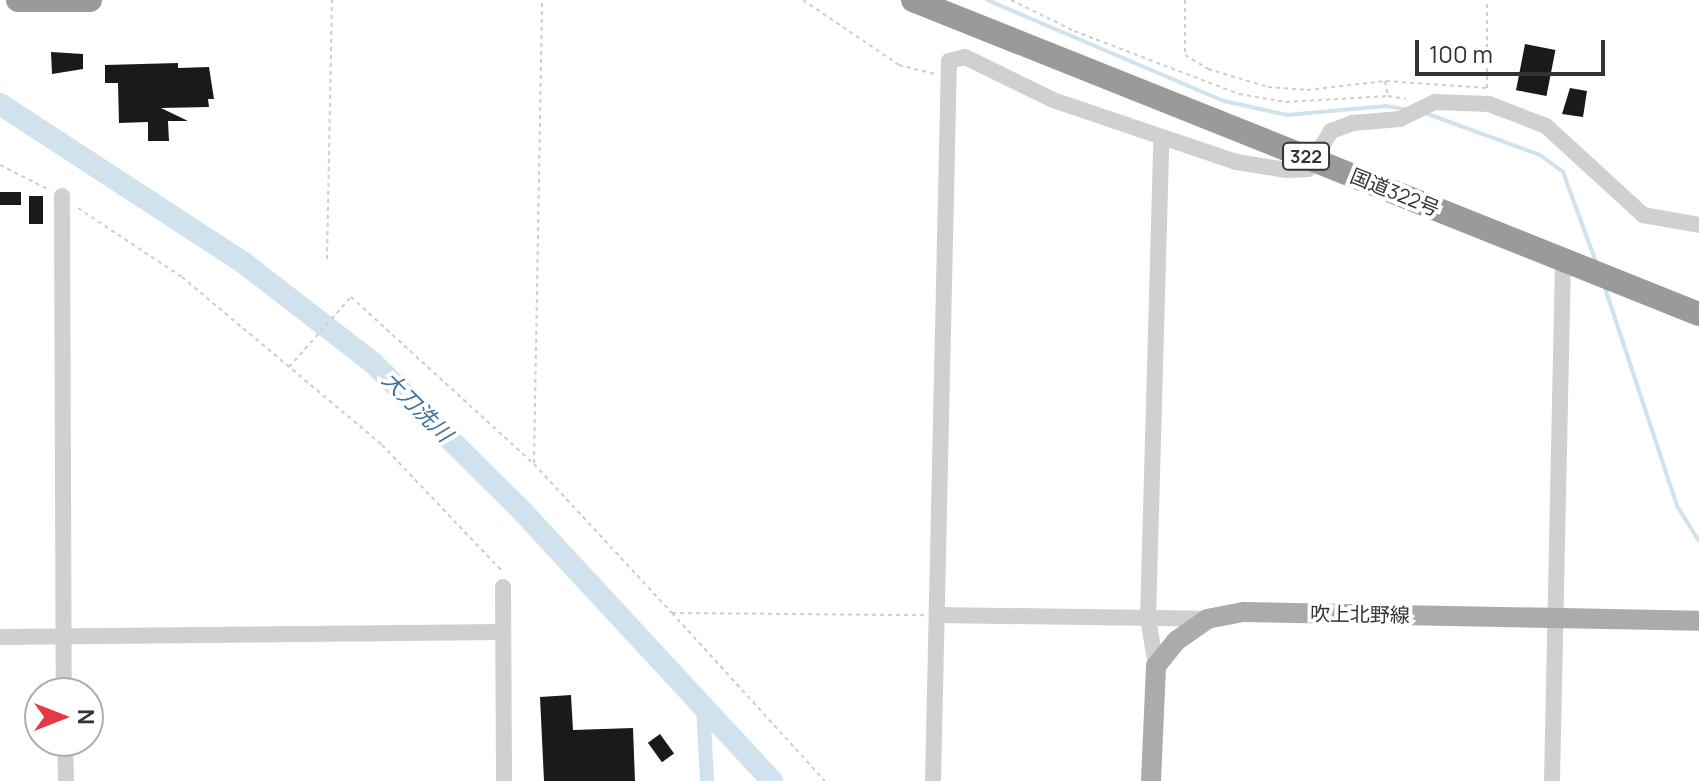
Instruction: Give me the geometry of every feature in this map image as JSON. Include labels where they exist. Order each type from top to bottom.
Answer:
[{"type":"highway","points":[[18,0],[90,0]]},
{"type":"highway","name":"国道322号","points":[[913,0],[1699,314]]},
{"type":"main road","name":"吹上北野線","points":[[1156,666],[1176,641],[1207,619],[1244,612],[1699,621]]},
{"type":"main road","points":[[1151,781],[1156,666]]},
{"type":"street","points":[[933,781],[949,61],[965,57],[1053,100],[1259,168],[1308,169],[1331,131],[1400,119],[1435,102],[1489,104],[1546,126],[1643,215],[1699,225]]},
{"type":"street","points":[[1156,666],[1148,618],[1161,138]]},
{"type":"street","points":[[62,196],[64,677]]},
{"type":"street","points":[[1552,781],[1563,260]]},
{"type":"street","points":[[503,587],[504,781]]},
{"type":"street","points":[[937,615],[1207,619]]},
{"type":"street","points":[[0,637],[502,632]]},
{"type":"street","points":[[65,757],[66,781]]},
{"type":"path","points":[[327,259],[332,0]]},
{"type":"path","points":[[534,464],[542,0]]},
{"type":"path","points":[[803,0],[899,65],[947,77]]},
{"type":"path","points":[[1011,0],[1074,31],[1239,94],[1286,102],[1388,96],[1435,102]]},
{"type":"path","points":[[1185,0],[1185,55],[1219,73],[1268,87],[1307,90],[1385,81],[1487,88],[1487,0]]},
{"type":"path","points":[[1385,81],[1388,96]]},
{"type":"path","points":[[0,165],[62,196],[182,277],[382,445],[501,564],[503,587]]},
{"type":"path","points":[[289,367],[344,300],[351,297],[534,464],[825,781]]},
{"type":"path","points":[[672,613],[937,615]]},
{"type":"building","points":[[1525,44],[1555,50],[1546,96],[1516,90]]},
{"type":"building","points":[[51,52],[83,54],[83,69],[52,74]]},
{"type":"building","points":[[178,63],[178,68],[209,67],[214,99],[208,99],[209,107],[161,108],[188,121],[168,121],[169,141],[148,141],[148,122],[119,123],[118,83],[105,83],[105,65]]},
{"type":"building","points":[[1570,88],[1587,91],[1583,117],[1562,114]]},
{"type":"building","points":[[0,192],[21,192],[21,205],[0,205]]},
{"type":"building","points":[[29,196],[43,196],[43,224],[29,224]]},
{"type":"building","points":[[571,695],[573,730],[633,728],[635,781],[544,781],[540,697]]},
{"type":"building","points":[[660,734],[674,753],[662,762],[648,743]]},
{"type":"waterway","points":[[987,0],[1224,101],[1287,115],[1385,106],[1405,109]]},
{"type":"waterway","name":"大刀洗川","points":[[0,104],[245,264],[373,363],[523,512],[772,781]]},
{"type":"waterway","points":[[1425,113],[1540,155],[1563,172],[1596,262]]},
{"type":"waterway","points":[[1604,285],[1677,506],[1699,541]]},
{"type":"waterway","points":[[703,706],[707,781]]}]
